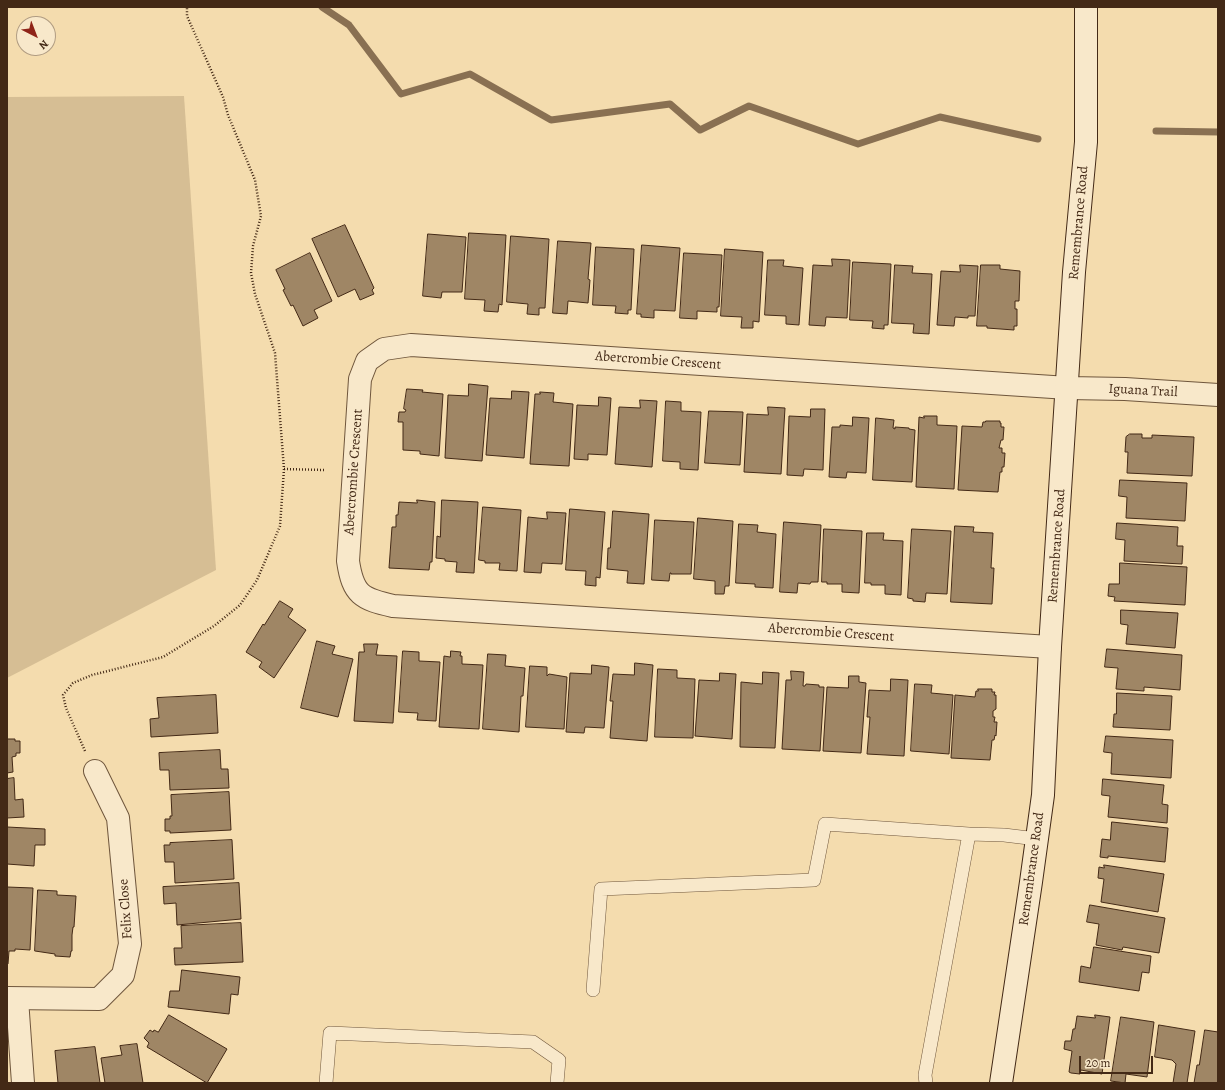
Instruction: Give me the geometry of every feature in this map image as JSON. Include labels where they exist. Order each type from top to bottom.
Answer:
[{"type":"street","name":"Remembrance Road","points":[[1001,1083],[1043,795],[1050,647],[1068,388],[1074,272],[1086,142],[1086,7]]},
{"type":"street","name":"Abercrombie Crescent","points":[[1050,647],[393,606],[372,602],[360,594],[350,579],[348,562],[360,379],[367,361],[384,349],[411,345],[1068,388]]},
{"type":"street","name":"Iguana Trail","points":[[1068,388],[1125,389],[1218,395]]},
{"type":"street","name":"Felix Close","points":[[12,999],[99,999],[123,975],[130,944],[118,818],[95,771]]},
{"type":"street","points":[[12,999],[23,1083]]},
{"type":"lane","points":[[593,990],[601,890],[814,880],[824,824],[1004,835],[1037,839]]},
{"type":"lane","points":[[926,1083],[925,1075],[969,834]]},
{"type":"lane","points":[[326,1083],[330,1033],[533,1042],[559,1060],[557,1083]]},
{"type":"path","points":[[95,771],[66,708],[63,695],[73,683],[162,656],[214,626],[240,605],[257,580],[280,526],[284,469],[275,353],[254,294],[251,273],[253,246],[260,216],[255,180],[228,115],[223,97],[187,16],[187,7]]},
{"type":"path","points":[[284,469],[324,470]]},
{"type":"shaded area","points":[[184,96],[216,570],[7,678],[7,97]]},
{"type":"building","points":[[345,225],[374,288],[372,290],[374,294],[360,300],[355,289],[338,297],[312,239]]},
{"type":"building","points":[[469,233],[506,235],[502,305],[499,304],[498,312],[484,311],[485,300],[465,299]]},
{"type":"building","points":[[428,234],[466,237],[462,292],[442,292],[441,298],[423,296]]},
{"type":"building","points":[[511,236],[549,239],[545,308],[539,308],[539,315],[527,314],[528,304],[507,302]]},
{"type":"building","points":[[558,241],[591,243],[588,303],[568,301],[567,314],[553,313]]},
{"type":"building","points":[[642,245],[680,248],[675,311],[654,310],[654,318],[641,317],[641,314],[637,314]]},
{"type":"building","points":[[596,247],[634,249],[631,310],[628,310],[628,314],[615,313],[616,306],[593,305]]},
{"type":"building","points":[[725,249],[763,252],[759,322],[753,321],[753,328],[741,328],[742,317],[721,316]]},
{"type":"building","points":[[310,253],[332,301],[314,310],[318,318],[303,326],[293,305],[291,306],[283,290],[285,289],[276,270]]},
{"type":"building","points":[[684,253],[722,255],[719,307],[717,307],[717,312],[697,311],[697,319],[680,318]]},
{"type":"building","points":[[832,259],[850,260],[847,318],[826,317],[825,326],[809,325],[813,265],[832,266]]},
{"type":"building","points":[[768,260],[784,260],[783,266],[803,268],[799,325],[786,324],[786,316],[765,315]]},
{"type":"building","points":[[853,262],[891,264],[888,325],[884,325],[884,329],[872,328],[873,321],[850,320]]},
{"type":"building","points":[[895,265],[913,266],[912,273],[932,274],[929,334],[913,333],[914,324],[892,323]]},
{"type":"building","points":[[960,265],[978,266],[975,316],[968,316],[968,318],[955,317],[954,326],[937,325],[941,271],[960,272]]},
{"type":"building","points":[[981,265],[1000,265],[1000,269],[1020,271],[1019,301],[1015,301],[1015,309],[1017,309],[1017,326],[1014,326],[1014,330],[977,326]]},
{"type":"building","points":[[469,384],[488,386],[482,461],[445,458],[448,395],[468,396]]},
{"type":"building","points":[[407,389],[423,390],[422,392],[443,394],[439,456],[420,454],[420,451],[403,450],[403,422],[398,422],[399,412],[405,412],[406,410],[404,409]]},
{"type":"building","points":[[512,391],[529,392],[524,458],[486,455],[490,398],[511,399]]},
{"type":"building","points":[[540,392],[554,393],[553,402],[573,404],[569,466],[530,464],[535,394],[540,394]]},
{"type":"building","points":[[599,397],[611,398],[607,455],[588,454],[588,460],[574,459],[577,405],[598,406]]},
{"type":"building","points":[[640,400],[657,401],[652,467],[615,464],[619,407],[640,408]]},
{"type":"building","points":[[666,401],[681,402],[681,411],[701,412],[698,470],[680,469],[680,462],[663,461]]},
{"type":"building","points":[[768,407],[785,408],[781,474],[744,472],[747,414],[768,415]]},
{"type":"building","points":[[811,409],[825,409],[823,470],[804,469],[803,476],[787,475],[789,416],[810,417]]},
{"type":"building","points":[[709,411],[743,412],[740,465],[705,463]]},
{"type":"building","points":[[924,416],[937,416],[937,425],[957,426],[954,489],[916,487],[919,417],[924,418]]},
{"type":"building","points":[[853,417],[869,418],[866,473],[847,472],[846,478],[829,477],[832,427],[840,427],[840,425],[852,426]]},
{"type":"building","points":[[876,418],[894,420],[893,428],[895,429],[895,427],[915,430],[912,482],[873,480]]},
{"type":"building","points":[[1000,421],[1001,427],[1004,427],[1003,440],[1001,440],[999,448],[1002,448],[1002,453],[1005,453],[1004,467],[1002,467],[1002,472],[1000,472],[998,492],[958,490],[962,426],[982,427],[983,422]]},
{"type":"building","points":[[1130,434],[1142,434],[1142,438],[1152,438],[1152,435],[1194,437],[1192,476],[1127,473],[1128,452],[1125,452],[1126,437]]},
{"type":"building","points":[[1120,480],[1187,483],[1185,521],[1126,518],[1127,497],[1119,496]]},
{"type":"building","points":[[417,500],[435,502],[432,562],[430,562],[429,570],[389,568],[392,527],[396,527],[396,515],[398,515],[399,502],[417,503]]},
{"type":"building","points":[[442,500],[478,502],[474,573],[456,572],[457,562],[445,561],[445,559],[436,558],[437,536],[440,537]]},
{"type":"building","points":[[483,507],[521,510],[517,571],[499,570],[500,563],[485,563],[485,561],[479,560]]},
{"type":"building","points":[[570,509],[605,512],[600,578],[596,577],[596,586],[585,585],[586,571],[566,570]]},
{"type":"building","points":[[613,511],[649,514],[644,584],[627,583],[628,571],[607,569]]},
{"type":"building","points":[[547,512],[566,513],[562,564],[542,563],[541,573],[524,572],[528,517],[547,519]]},
{"type":"building","points":[[698,518],[733,521],[729,586],[725,586],[724,594],[715,594],[715,581],[694,579]]},
{"type":"building","points":[[655,520],[694,522],[691,574],[670,573],[669,581],[652,580]]},
{"type":"building","points":[[784,522],[821,525],[818,582],[811,582],[810,584],[798,583],[797,593],[780,592]]},
{"type":"building","points":[[1117,523],[1178,527],[1177,546],[1183,546],[1182,564],[1124,561],[1125,540],[1116,539]]},
{"type":"building","points":[[739,524],[758,525],[757,532],[776,534],[773,588],[755,587],[755,584],[736,583]]},
{"type":"building","points":[[955,526],[974,527],[973,532],[993,533],[991,568],[994,568],[992,604],[951,602]]},
{"type":"building","points":[[824,529],[862,531],[859,593],[842,592],[842,584],[827,584],[827,582],[822,582]]},
{"type":"building","points":[[912,529],[951,531],[947,594],[926,593],[925,602],[913,601],[913,599],[908,598]]},
{"type":"building","points":[[867,533],[884,533],[883,540],[903,541],[901,595],[885,594],[885,585],[871,585],[871,583],[865,583]]},
{"type":"building","points":[[1120,563],[1187,567],[1185,605],[1114,601],[1115,597],[1108,596],[1109,584],[1119,584]]},
{"type":"building","points":[[280,601],[293,609],[288,617],[306,630],[274,678],[259,667],[262,662],[246,652],[263,624],[264,625]]},
{"type":"building","points":[[1121,610],[1178,613],[1175,648],[1126,644],[1128,625],[1121,624]]},
{"type":"building","points":[[317,641],[335,646],[332,654],[353,659],[338,717],[301,708]]},
{"type":"building","points":[[364,644],[378,644],[376,655],[397,656],[393,723],[354,721],[359,652],[364,652]]},
{"type":"building","points":[[1107,649],[1182,655],[1180,690],[1144,687],[1144,691],[1116,689],[1118,668],[1105,667]]},
{"type":"building","points":[[403,651],[419,652],[419,661],[440,662],[436,721],[417,720],[418,713],[399,712]]},
{"type":"building","points":[[451,651],[461,652],[460,656],[462,656],[462,664],[483,665],[479,729],[439,727],[444,656],[450,657]]},
{"type":"building","points":[[488,654],[506,655],[505,666],[525,668],[523,696],[521,696],[519,732],[483,729]]},
{"type":"building","points":[[635,663],[653,665],[647,741],[610,738],[613,701],[610,701],[613,674],[634,675]]},
{"type":"building","points":[[592,665],[609,667],[604,728],[585,727],[584,733],[566,732],[570,673],[591,674]]},
{"type":"building","points":[[530,666],[547,667],[547,676],[549,674],[567,677],[564,729],[526,727]]},
{"type":"building","points":[[658,669],[677,670],[677,678],[695,679],[693,738],[655,737]]},
{"type":"building","points":[[791,671],[804,672],[803,686],[806,684],[824,687],[820,751],[782,749],[786,680],[791,680]]},
{"type":"building","points":[[763,672],[779,673],[775,748],[740,747],[741,682],[762,684]]},
{"type":"building","points":[[720,673],[736,674],[732,739],[695,736],[699,680],[719,681]]},
{"type":"building","points":[[849,676],[859,676],[859,682],[866,683],[861,753],[823,751],[827,687],[848,688]]},
{"type":"building","points":[[891,679],[908,680],[904,756],[867,754],[870,717],[867,717],[869,690],[890,691]]},
{"type":"building","points":[[915,684],[932,685],[931,693],[953,695],[949,754],[911,751]]},
{"type":"building","points":[[978,689],[992,689],[992,692],[995,692],[994,695],[996,695],[996,709],[993,711],[993,717],[995,717],[994,722],[997,722],[996,736],[995,735],[994,740],[992,740],[990,760],[951,758],[955,695],[975,697]]},
{"type":"building","points":[[1117,693],[1172,696],[1170,730],[1113,727],[1114,714],[1116,714]]},
{"type":"building","points":[[216,695],[218,733],[151,737],[150,719],[159,718],[157,698]]},
{"type":"building","points":[[1106,736],[1173,740],[1171,778],[1111,774],[1112,753],[1104,752]]},
{"type":"building","points":[[7,739],[15,739],[15,741],[20,741],[20,753],[16,753],[16,756],[12,757],[13,772],[7,773]]},
{"type":"building","points":[[220,750],[221,769],[228,769],[229,788],[170,790],[169,770],[160,770],[159,753]]},
{"type":"building","points":[[14,778],[15,800],[23,799],[24,817],[7,818],[7,779]]},
{"type":"building","points":[[1103,779],[1164,785],[1162,804],[1168,805],[1167,823],[1108,817],[1110,796],[1102,795]]},
{"type":"building","points":[[229,792],[231,830],[170,833],[170,831],[165,831],[165,819],[170,819],[170,816],[172,816],[171,795]]},
{"type":"building","points":[[1112,822],[1168,828],[1165,862],[1108,856],[1108,858],[1100,857],[1102,839],[1110,840]]},
{"type":"building","points":[[7,827],[45,829],[45,845],[35,845],[34,866],[7,864]]},
{"type":"building","points":[[232,840],[234,879],[175,883],[174,862],[165,862],[164,845],[170,845],[170,843]]},
{"type":"building","points":[[1104,865],[1164,874],[1158,912],[1101,902],[1104,879],[1098,878],[1099,867],[1104,868]]},
{"type":"building","points":[[239,883],[241,919],[177,925],[176,903],[164,904],[163,887]]},
{"type":"building","points":[[7,887],[33,888],[30,950],[15,949],[15,951],[9,951],[8,964],[7,964]]},
{"type":"building","points":[[38,890],[57,891],[57,895],[76,896],[72,951],[70,957],[55,956],[55,954],[35,951]]},
{"type":"building","points":[[1090,905],[1165,918],[1159,953],[1123,947],[1122,950],[1096,945],[1099,924],[1087,922]]},
{"type":"building","points":[[241,923],[243,962],[175,965],[174,948],[182,948],[181,926]]},
{"type":"building","points":[[1094,947],[1151,956],[1149,973],[1142,972],[1139,991],[1079,982],[1081,966],[1090,968]]},
{"type":"building","points":[[182,970],[240,977],[238,995],[231,994],[229,1014],[168,1007],[170,991],[179,991]]},
{"type":"building","points":[[169,1015],[227,1049],[207,1083],[147,1047],[149,1043],[144,1038],[150,1030],[153,1032],[154,1030],[158,1032]]},
{"type":"building","points":[[1095,1015],[1110,1017],[1102,1074],[1081,1070],[1080,1074],[1071,1073],[1069,1072],[1072,1051],[1064,1049],[1065,1041],[1071,1041],[1077,1016],[1095,1018]]},
{"type":"building","points":[[1121,1017],[1154,1022],[1147,1077],[1126,1074],[1125,1083],[1111,1081]]},
{"type":"building","points":[[1159,1025],[1195,1031],[1187,1083],[1173,1083],[1176,1064],[1172,1060],[1155,1057]]},
{"type":"building","points":[[1205,1030],[1218,1032],[1218,1083],[1194,1083],[1197,1065],[1199,1065]]},
{"type":"building","points":[[137,1044],[143,1083],[105,1083],[101,1058],[122,1055],[120,1046]]},
{"type":"building","points":[[95,1047],[100,1083],[58,1083],[55,1051]]},
{"type":"waterway","points":[[322,7],[349,25],[401,94],[470,74],[551,120],[670,104],[700,130],[749,106],[858,144],[940,117],[1038,139]]},
{"type":"waterway","points":[[1156,131],[1218,132]]}]
